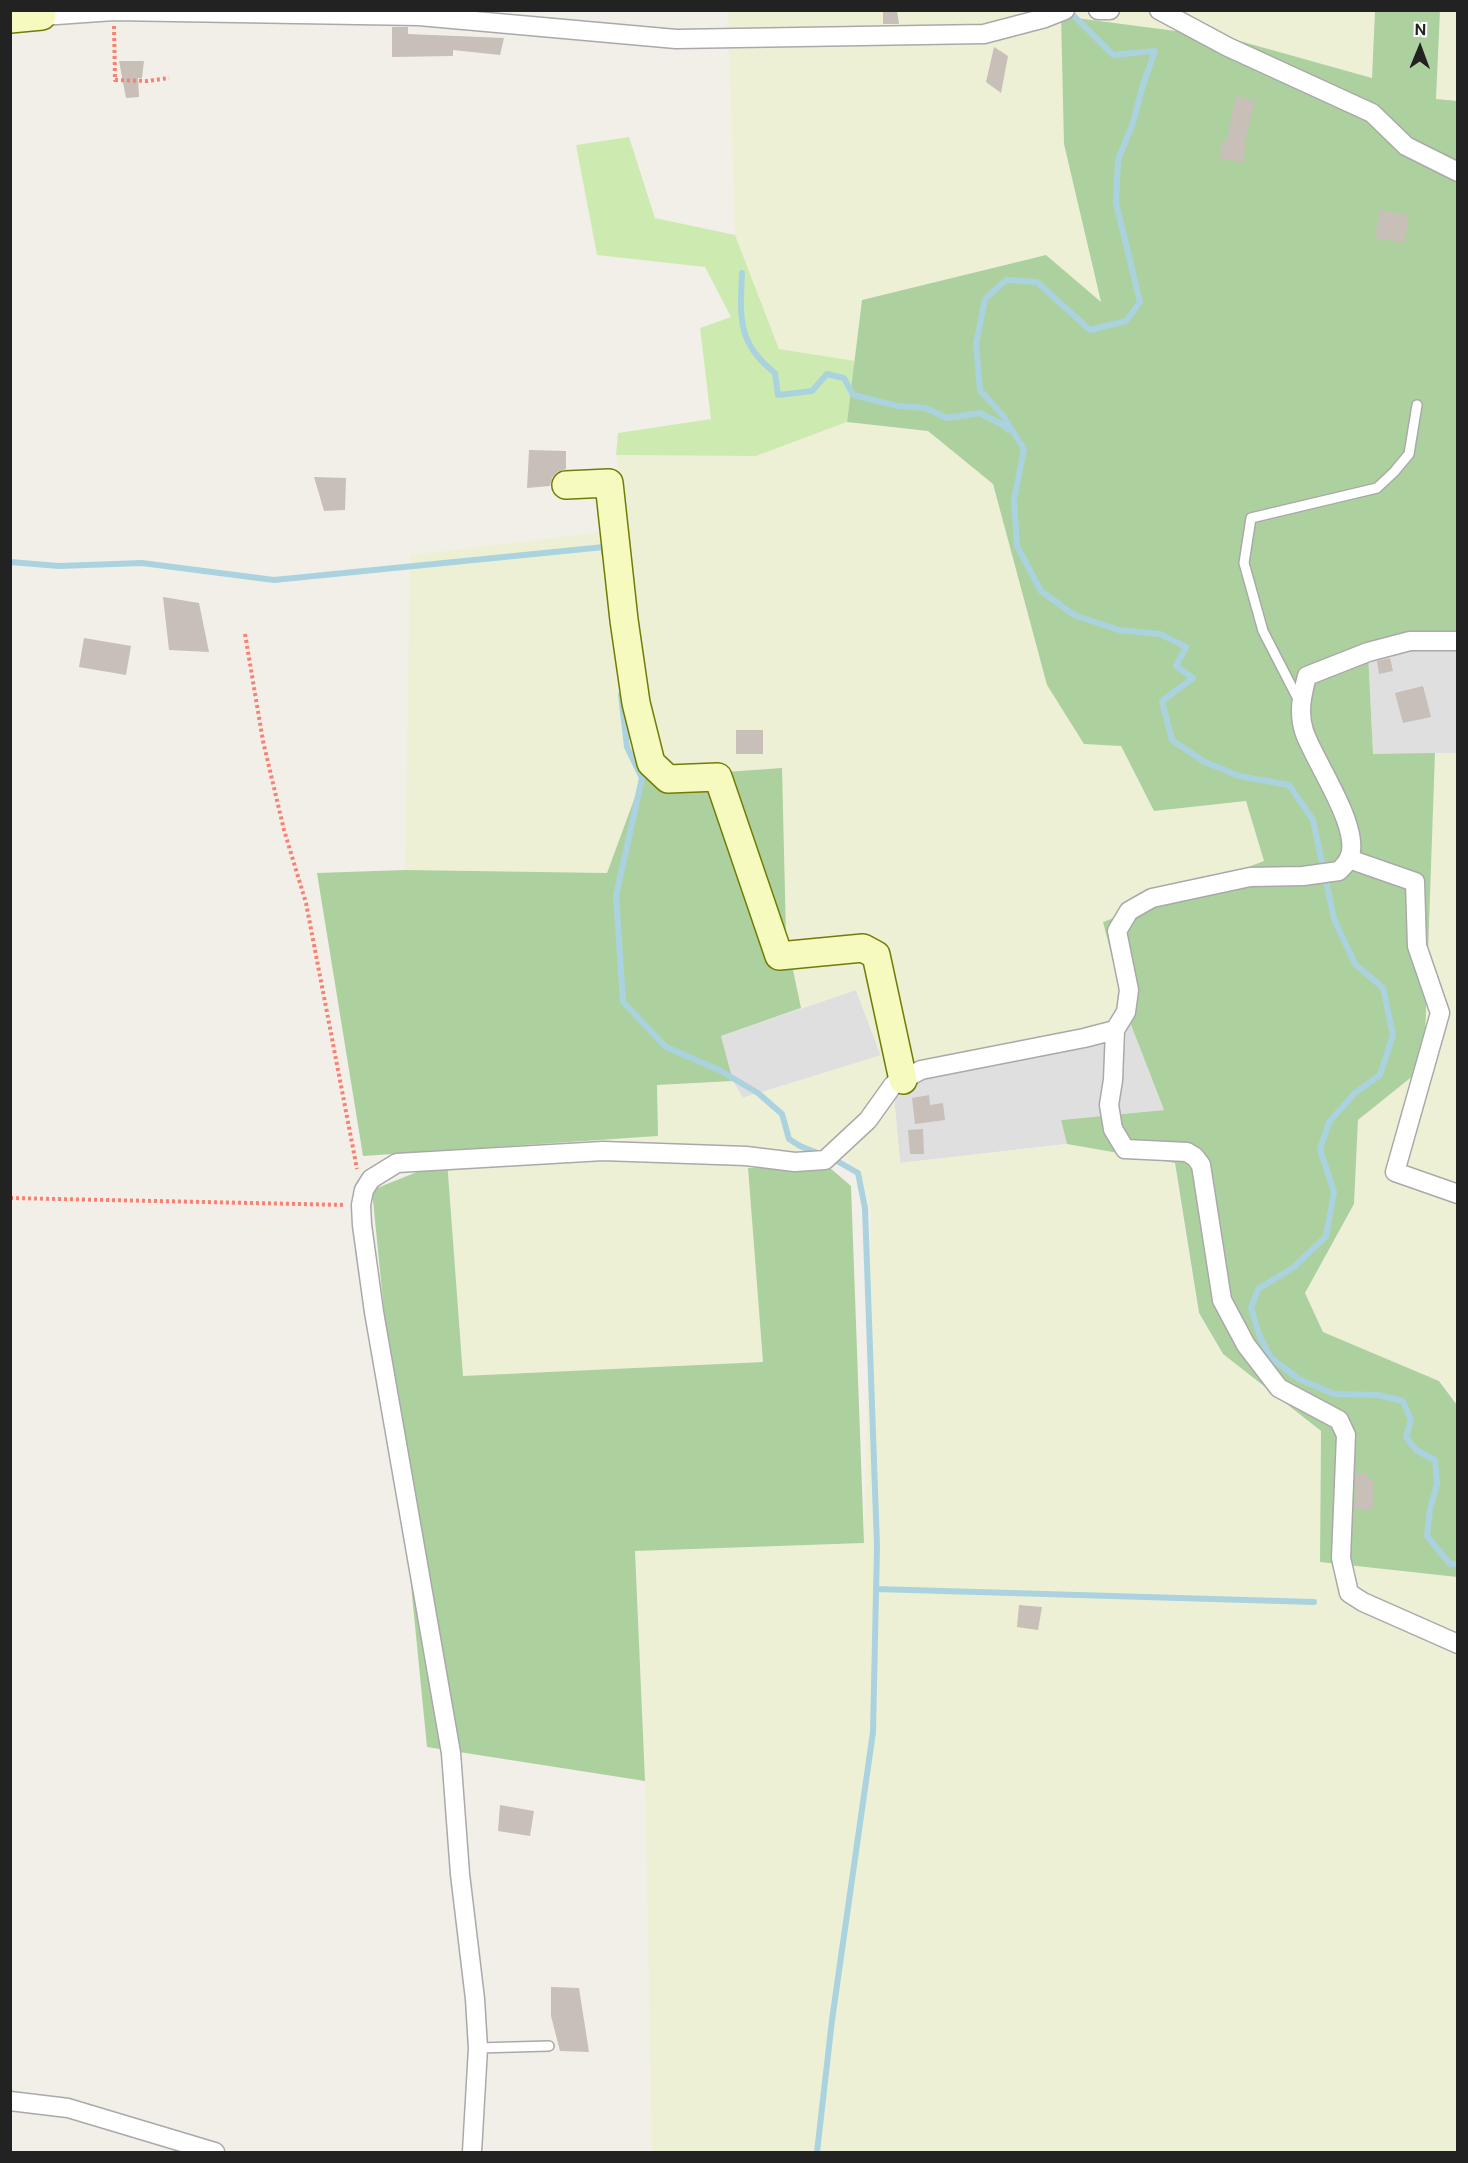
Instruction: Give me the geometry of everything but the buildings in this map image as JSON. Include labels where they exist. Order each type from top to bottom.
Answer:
[{"type":"street","points":[[10,19],[41,13],[114,11],[419,16],[676,39],[984,34],[1045,18],[1065,10]]},
{"type":"street","points":[[1098,10],[1110,10]]},
{"type":"street","points":[[1159,10],[1228,47],[1372,113],[1406,146],[1458,172]]},
{"type":"street","points":[[566,485],[609,483],[624,620],[636,703],[651,763],[668,779],[718,777],[779,956],[863,948],[876,955],[903,1080]]},
{"type":"street","points":[[1458,641],[1410,641],[1368,652],[1307,676],[1300,703],[1304,732],[1343,813],[1352,842],[1349,859],[1339,871],[1303,876],[1250,877],[1152,898],[1129,911],[1117,931],[1129,990],[1126,1012],[1115,1030],[1113,1080],[1109,1105],[1113,1130],[1125,1149],[1187,1152],[1201,1165],[1222,1300],[1246,1345],[1279,1388],[1339,1420],[1346,1435],[1341,1558],[1349,1593],[1363,1602],[1458,1644]]},
{"type":"street","points":[[1349,859],[1415,882],[1417,946],[1440,1012],[1395,1172],[1458,1194]]},
{"type":"street","points":[[472,2152],[478,2048],[475,1999],[460,1874],[451,1753],[374,1312],[362,1225],[362,1197],[371,1179],[397,1163],[603,1150],[734,1156],[795,1162],[825,1160],[868,1120],[893,1085],[921,1070],[1115,1030]]},
{"type":"street","points":[[10,2101],[68,2108],[215,2152]]},
{"type":"lane","points":[[1300,703],[1263,631],[1244,563],[1251,519],[1377,488],[1409,454],[1417,405]]},
{"type":"lane","points":[[478,2048],[549,2046]]},
{"type":"path","points":[[114,11],[116,80],[147,81],[169,78]]},
{"type":"path","points":[[10,1198],[362,1197],[306,903],[284,830],[263,741],[245,634]]},
{"type":"shaded area","points":[[1457,641],[1457,753],[1373,755],[1368,652]]},
{"type":"shaded area","points":[[856,990],[881,1056],[742,1098],[733,1081],[721,1036]]},
{"type":"shaded area","points":[[1126,1012],[1164,1110],[1061,1120],[1067,1144],[900,1163],[893,1085]]},
{"type":"green space","points":[[728,11],[1375,11],[1372,78],[1229,38],[1064,144],[1101,303],[1045,255],[862,300],[855,361],[779,349],[735,235]]},
{"type":"green space","points":[[1375,11],[1440,11],[1436,99],[1458,101],[1457,641],[1368,652],[1373,754],[1435,753],[1424,1067],[1358,1120],[1354,1204],[1305,1293],[1323,1332],[1439,1381],[1457,1405],[1457,1577],[1320,1562],[1321,1431],[1223,1354],[1199,1313],[1175,1163],[1067,1144],[1061,1120],[1164,1110],[1126,1012],[1103,922],[1264,861],[1246,801],[1154,811],[1121,746],[1084,744],[1047,685],[993,484],[928,431],[847,422],[862,300],[1046,255],[1101,302],[1064,144],[1061,16],[1229,38],[1372,78]]},
{"type":"green space","points":[[1440,11],[1457,11],[1457,101],[1436,99]]},
{"type":"green space","points":[[629,137],[655,218],[735,235],[779,349],[855,361],[847,422],[756,456],[616,455],[618,433],[711,419],[700,328],[731,317],[705,267],[597,255],[576,145]]},
{"type":"green space","points":[[847,422],[928,431],[993,484],[1047,685],[1121,746],[1154,811],[1246,801],[1264,861],[1103,922],[1126,1012],[1117,1030],[893,1085],[900,1163],[1067,1144],[1174,1164],[1198,1313],[1222,1354],[1321,1432],[1320,1562],[1457,1577],[1457,2152],[652,2152],[645,1781],[635,1550],[864,1543],[871,1211],[859,1171],[842,1156],[827,1163],[748,1168],[764,1362],[462,1376],[447,1160],[658,1136],[657,1085],[733,1081],[743,1098],[881,1055],[856,990],[801,1008],[786,936],[642,778],[607,873],[405,870],[410,555],[627,529],[616,455],[756,456]]},
{"type":"green space","points":[[1435,753],[1457,753],[1457,1403],[1442,1382],[1323,1332],[1305,1293],[1354,1204],[1358,1120],[1424,1067]]},
{"type":"green space","points":[[782,768],[786,936],[801,1008],[721,1036],[733,1081],[657,1085],[658,1136],[363,1156],[317,873],[405,870],[607,873],[642,778]]},
{"type":"green space","points":[[447,1160],[463,1376],[763,1362],[748,1168],[829,1167],[851,1186],[864,1543],[635,1551],[645,1781],[427,1747],[372,1190]]},
{"type":"waterway","points":[[1072,14],[1113,55],[1155,51],[1133,123],[1118,160],[1116,203],[1140,302],[1126,321],[1090,330],[1037,282],[1006,280],[985,299],[976,344],[980,390],[1004,417],[1024,449],[1014,500],[1017,546],[1041,591],[1074,615],[1119,630],[1160,634],[1186,647],[1176,666],[1193,678],[1162,701],[1172,740],[1203,761],[1239,776],[1289,785],[1313,820],[1334,919],[1355,964],[1383,988],[1393,1035],[1380,1075],[1355,1093],[1329,1122],[1320,1149],[1334,1192],[1326,1236],[1294,1267],[1258,1289],[1251,1308],[1260,1337],[1271,1358],[1299,1379],[1334,1394],[1378,1395],[1403,1401],[1411,1420],[1406,1437],[1416,1450],[1435,1460],[1437,1484],[1430,1509],[1427,1536],[1450,1564],[1458,1564]]},
{"type":"waterway","points":[[742,273],[742,317],[747,340],[763,362],[775,373],[778,395],[812,391],[827,374],[844,378],[853,395],[898,406],[925,408],[947,418],[980,413],[1005,426],[1008,430]]},
{"type":"waterway","points":[[10,562],[59,566],[142,563],[274,580],[604,547],[604,553]]},
{"type":"waterway","points":[[621,695],[627,747],[642,778],[616,896],[623,1002],[666,1047],[719,1070],[758,1093],[782,1114],[789,1139],[820,1154]]},
{"type":"waterway","points":[[817,2152],[832,2020],[873,1732],[877,1546],[865,1208],[858,1173],[830,1157]]},
{"type":"waterway","points":[[876,1589],[1314,1602]]}]
